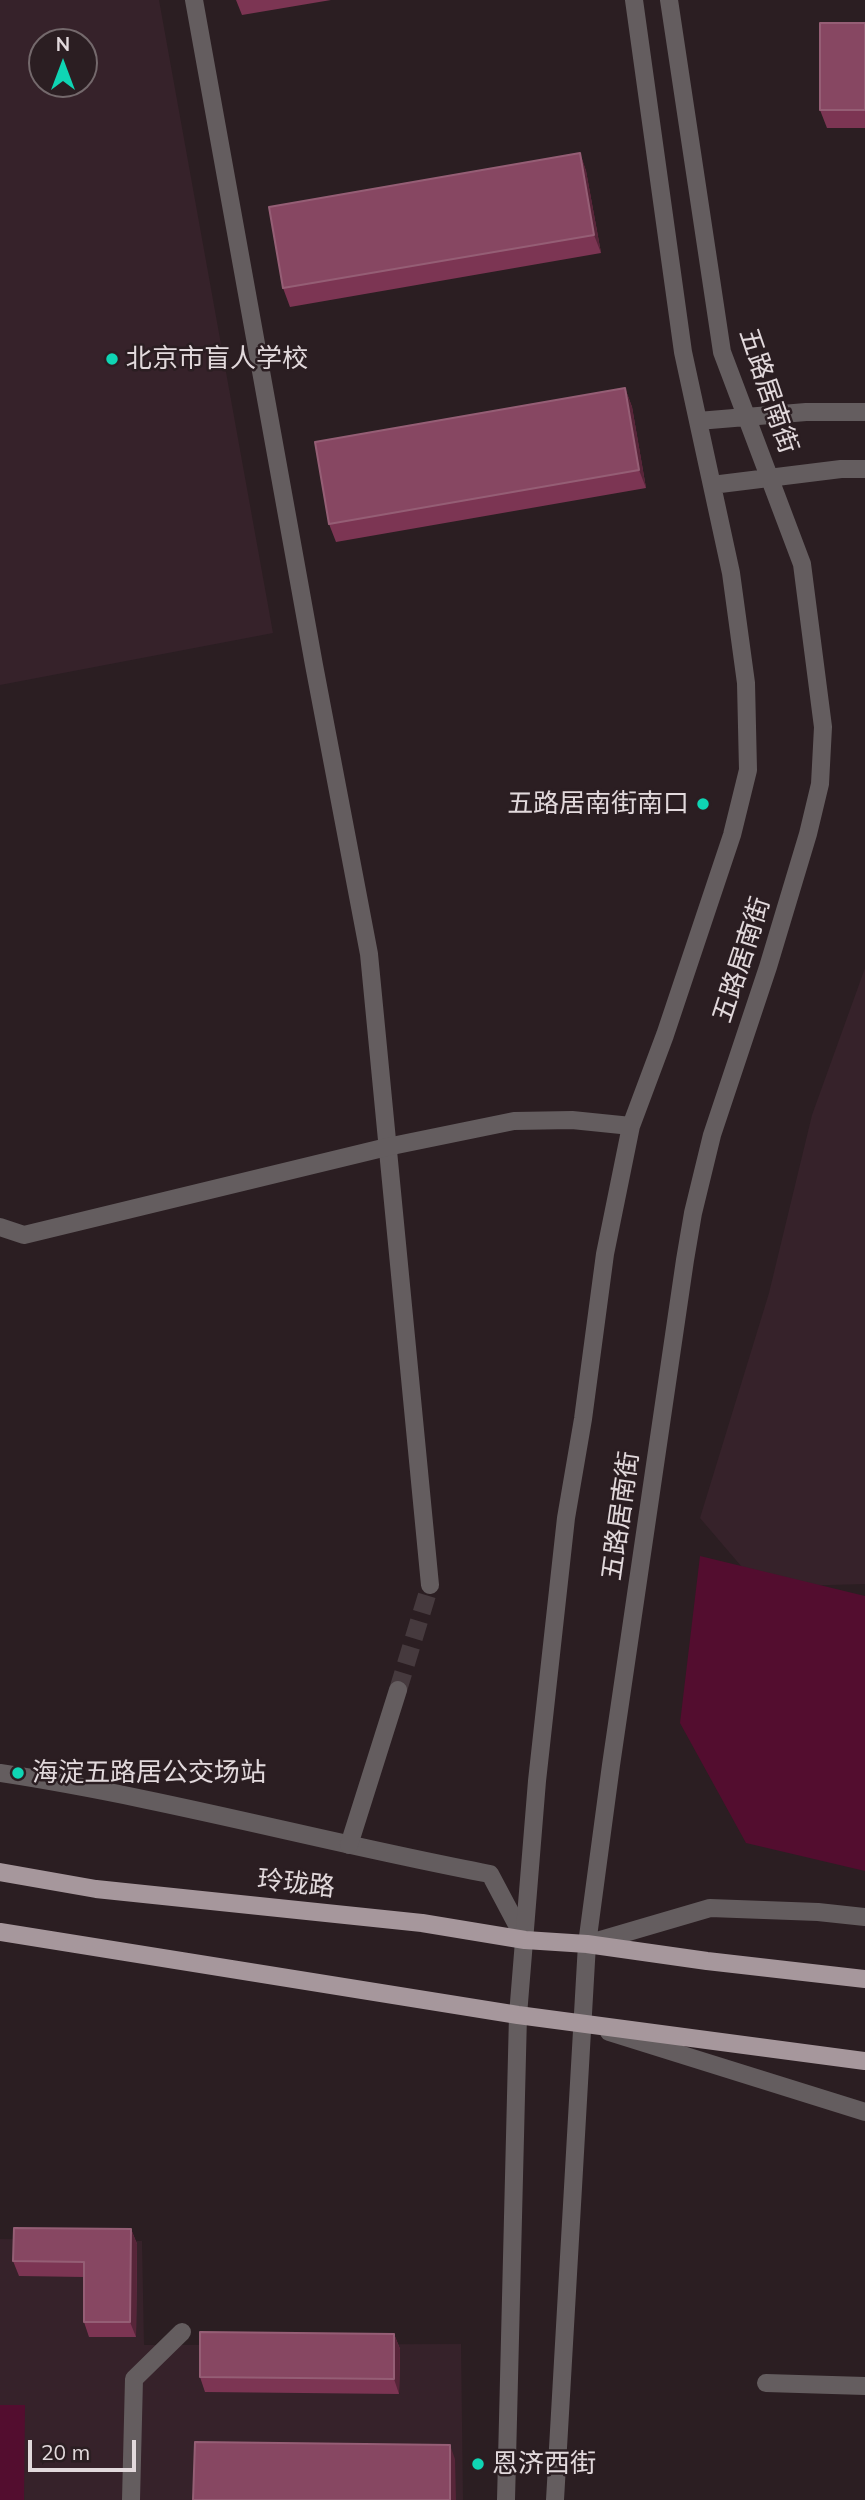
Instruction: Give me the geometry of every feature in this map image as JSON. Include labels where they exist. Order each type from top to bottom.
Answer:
[{"type":"main road","name":"玲珑路","points":[[0,1872],[96,1889],[422,1923],[525,1940],[587,1944],[865,1979]]},
{"type":"main road","points":[[0,1931],[518,2015],[865,2061]]},
{"type":"street","points":[[194,0],[369,954],[430,1585]]},
{"type":"street","name":"五路居南街","points":[[525,1940],[537,1782],[566,1518],[583,1419],[605,1254],[631,1126],[665,1035],[732,835],[748,770],[746,683],[731,573],[683,352],[634,0]]},
{"type":"street","name":"五路居南街","points":[[587,1944],[693,1213],[712,1135],[768,967],[808,834],[820,784],[823,727],[802,564],[722,352],[669,0]]},
{"type":"street","points":[[698,421],[806,412],[865,412]]},
{"type":"street","points":[[712,485],[841,469],[865,469]]},
{"type":"street","points":[[0,1227],[24,1235],[387,1147],[514,1121],[572,1120],[631,1126]]},
{"type":"street","points":[[349,1845],[398,1690]]},
{"type":"street","points":[[0,1773],[126,1795],[490,1874],[525,1940],[518,2015],[506,2500]]},
{"type":"street","name":"玲珑路","points":[[587,1944],[710,1908],[818,1912],[865,1917]]},
{"type":"street","points":[[555,2500],[587,1944]]},
{"type":"street","points":[[583,2024],[865,2112]]},
{"type":"street","points":[[131,2500],[134,2379],[182,2332]]},
{"type":"street","points":[[766,2383],[865,2386]]},
{"type":"shaded area","name":"北京市盲人学校","points":[[0,0],[159,0],[273,633],[0,685]]},
{"type":"shaded area","points":[[865,968],[865,1584],[759,1587],[700,1518],[769,1293],[812,1115]]},
{"type":"shaded area","points":[[700,1556],[865,1596],[865,1871],[746,1843],[680,1723]]},
{"type":"shaded area","points":[[0,2239],[142,2241],[144,2345],[461,2344],[463,2500],[0,2500]]},
{"type":"shaded area","points":[[0,2405],[25,2405],[24,2500],[0,2500]]},
{"type":"building","points":[[820,23],[865,23],[865,110],[820,110]]},
{"type":"building","points":[[580,153],[594,235],[283,288],[269,207]]},
{"type":"building","points":[[625,388],[639,470],[329,524],[315,442]]},
{"type":"building","points":[[14,2228],[131,2229],[130,2322],[84,2322],[84,2262],[13,2261]]},
{"type":"building","points":[[200,2332],[394,2334],[394,2379],[200,2377]]},
{"type":"building","points":[[195,2442],[450,2445],[450,2500],[193,2500]]},
{"type":"tunnel","points":[[398,1690],[430,1585]]},
{"type":"place","name":"北京市盲人学校","points":[[112,359]]},
{"type":"place","name":"五路居南街南口","points":[[703,804]]},
{"type":"place","name":"海淀五路居公交场站","points":[[18,1773]]},
{"type":"place","name":"恩济西街","points":[[478,2464]]}]
